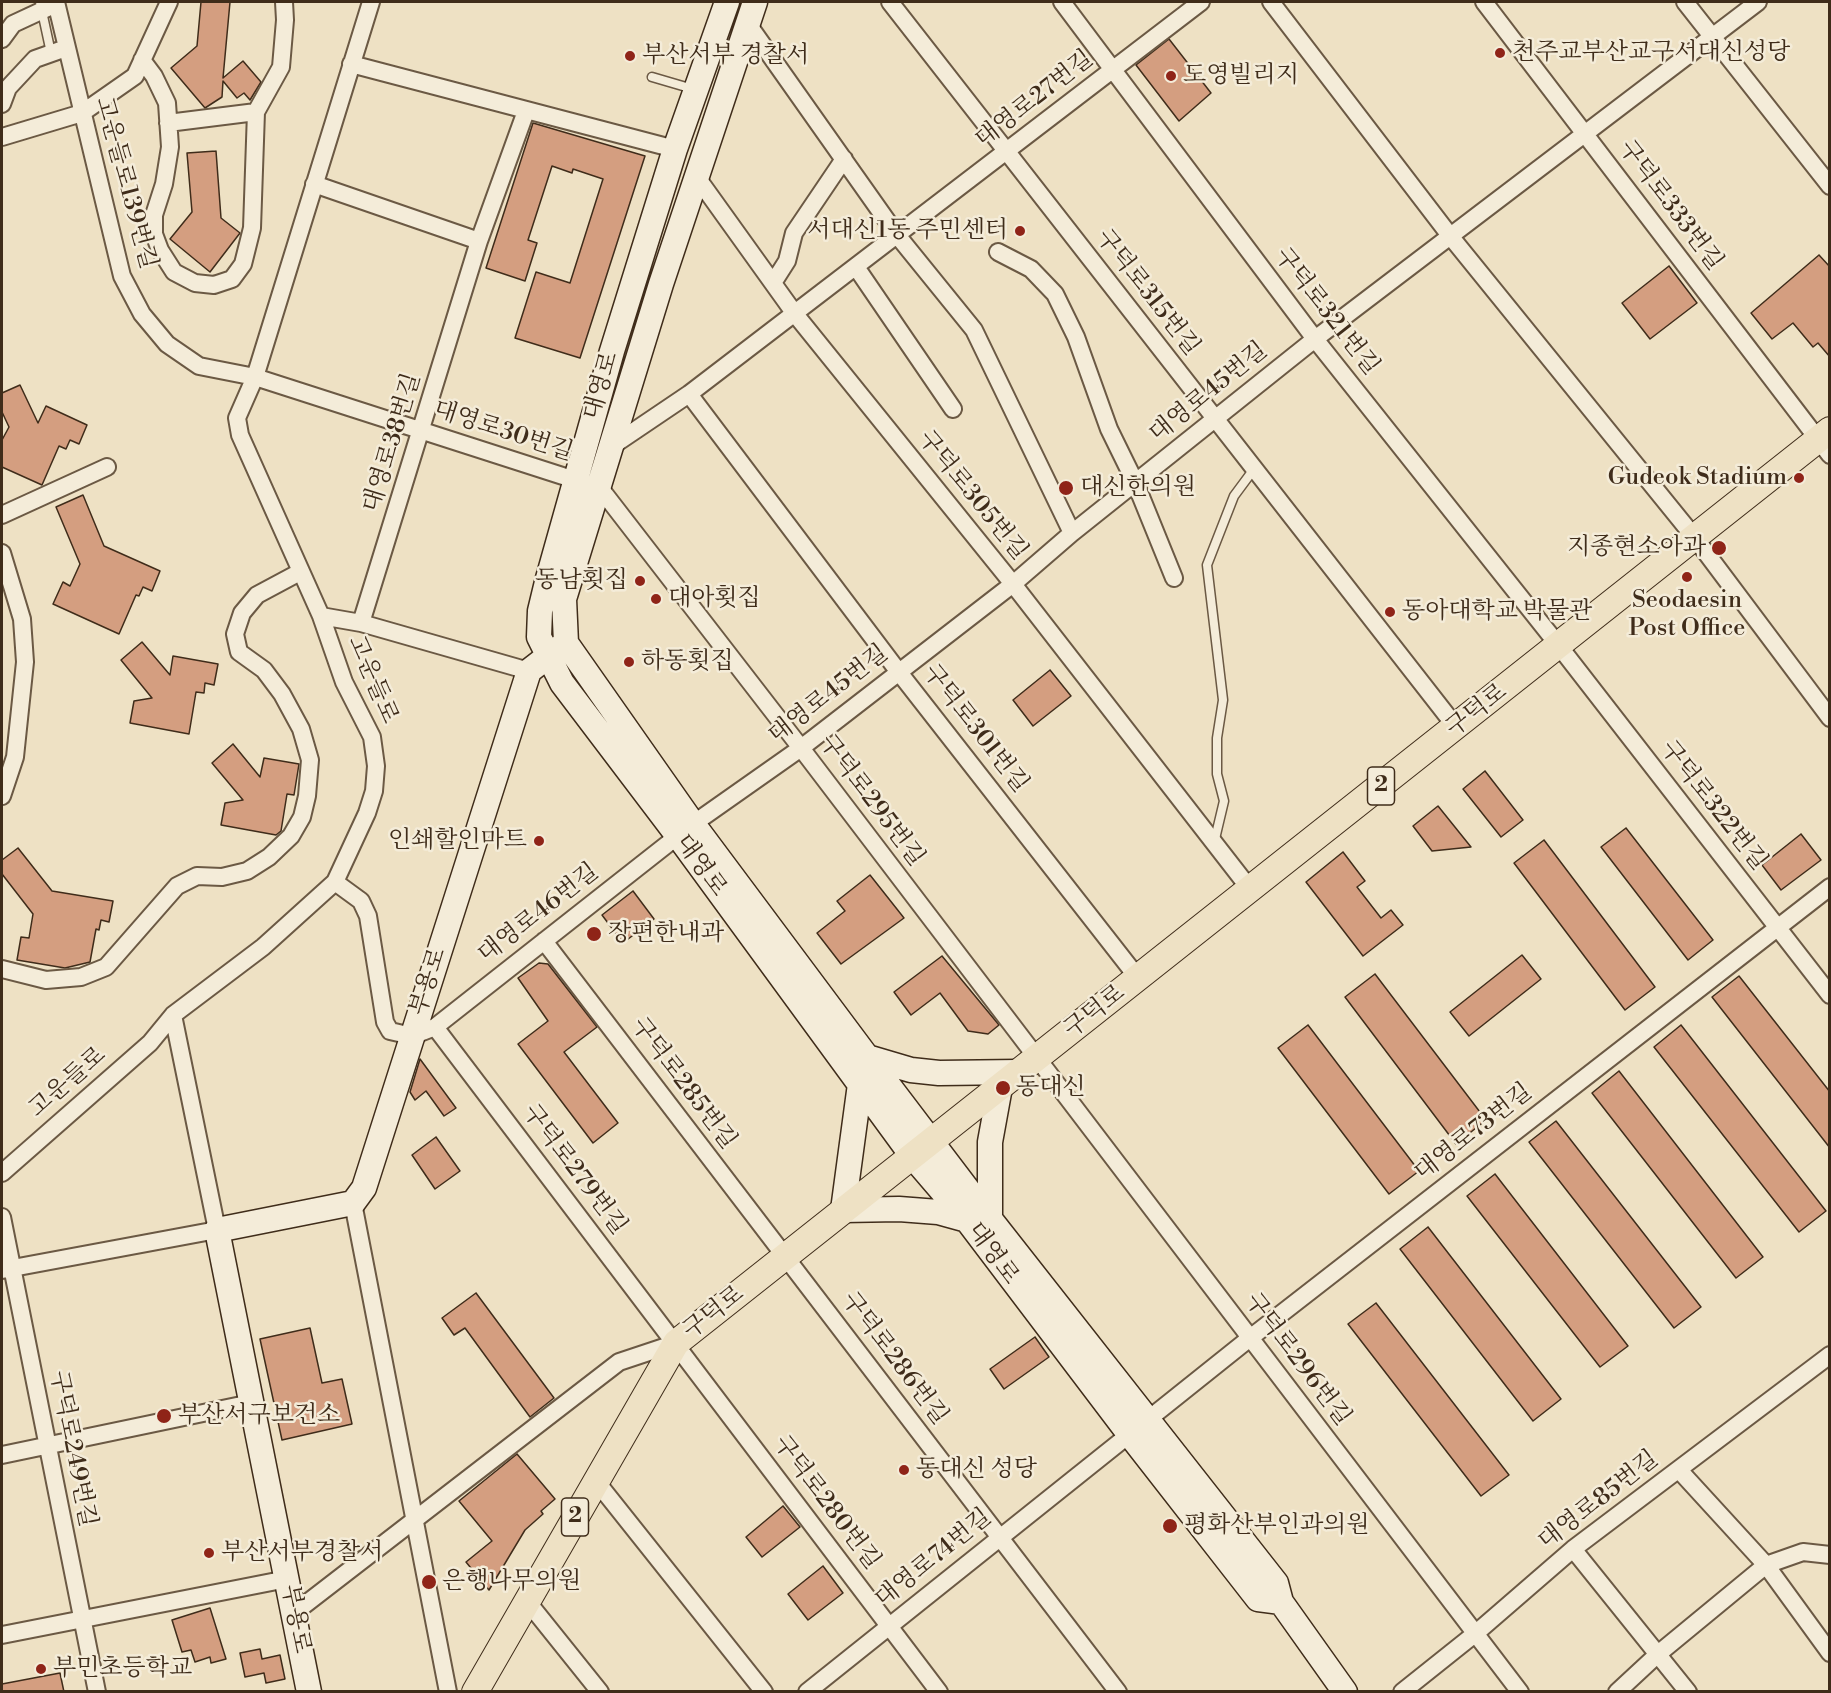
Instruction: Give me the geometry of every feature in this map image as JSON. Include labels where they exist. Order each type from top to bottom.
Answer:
[{"type":"main road","name":"대영로","points":[[727,2],[675,149],[634,277],[540,611],[539,637],[547,657],[933,1142],[978,1219],[1130,1435],[1258,1599],[1281,1602]]},
{"type":"main road","name":"대영로","points":[[547,657],[696,176],[751,13]]},
{"type":"main road","name":"구덕로","points":[[475,1692],[676,1342],[933,1142],[1018,1072],[1695,538],[1826,442]]},
{"type":"main road","name":"부용로","points":[[352,1203],[367,1180],[412,1036],[547,657]]},
{"type":"main road","name":"대영로","points":[[685,830],[913,1157],[978,1219],[1148,1418],[1276,1583],[1281,1602],[1345,1692]]},
{"type":"main road","points":[[860,1084],[843,1210],[899,1209],[938,1212],[978,1219],[990,1142],[1018,1072],[939,1073],[911,1070],[867,1057]]},
{"type":"main road","points":[[217,1230],[352,1203]]},
{"type":"main road","name":"부용로","points":[[217,1230],[309,1692]]},
{"type":"street","points":[[2,138],[82,113],[135,76],[169,2]]},
{"type":"street","points":[[142,60],[154,76],[167,103],[170,147],[164,184],[154,215],[154,234],[160,250],[174,272],[195,283],[214,285],[232,279],[243,264],[252,228],[256,112],[280,67],[285,20],[284,2]]},
{"type":"street","name":"고운들로","points":[[2,1173],[150,1043],[172,1015],[263,947],[335,882],[367,813],[374,791],[375,766],[372,737],[344,682],[321,616],[240,435],[237,418],[255,377],[370,2]]},
{"type":"street","name":"구덕로315번길","points":[[890,2],[1456,727]]},
{"type":"street","name":"구덕로321번길","points":[[1062,2],[1315,339],[1559,646]]},
{"type":"street","name":"대영로27번길","points":[[612,446],[689,394],[795,314],[1200,2]]},
{"type":"street","points":[[1271,2],[1451,237],[1695,538],[1830,718]]},
{"type":"street","name":"구덕로333번길","points":[[1484,2],[1826,442]]},
{"type":"street","points":[[1685,2],[1830,186]]},
{"type":"street","name":"대영로45번길","points":[[685,830],[801,748],[1012,584],[1135,482],[1315,339],[1758,2]]},
{"type":"street","points":[[2,39],[13,24],[48,4]]},
{"type":"street","name":"고운들로139번길","points":[[48,4],[58,50],[82,113],[122,276],[142,314],[167,344],[199,366],[255,377]]},
{"type":"street","points":[[751,13],[844,159],[897,235],[974,330],[1072,533]]},
{"type":"street","points":[[2,104],[8,88],[34,59],[58,50]]},
{"type":"street","points":[[351,64],[675,149]]},
{"type":"street","name":"대영로38번길","points":[[361,623],[479,241],[526,111]]},
{"type":"street","points":[[168,123],[256,112]]},
{"type":"street","points":[[773,283],[787,261],[794,233],[844,159]]},
{"type":"street","name":"구덕로305번길","points":[[696,176],[795,314],[1012,584],[1250,889]]},
{"type":"street","points":[[314,184],[479,241]]},
{"type":"street","points":[[998,252],[1031,269],[1055,294],[1076,337],[1109,429],[1135,482],[1174,578]]},
{"type":"street","points":[[856,267],[953,409]]},
{"type":"street","name":"대영로30번길","points":[[255,377],[600,488]]},
{"type":"street","name":"구덕로301번길","points":[[689,394],[898,671],[1138,978]]},
{"type":"street","points":[[2,515],[107,467]]},
{"type":"street","name":"구덕로295번길","points":[[600,488],[801,748],[1018,1072]]},
{"type":"street","points":[[2,553],[22,619],[25,662],[15,757],[2,796]]},
{"type":"street","points":[[2,969],[46,980],[81,977],[106,967],[177,886],[197,876],[222,877],[247,871],[269,857],[291,836],[302,817],[307,796],[310,760],[301,729],[282,694],[264,670],[239,652],[235,633],[242,613],[257,595],[300,572]]},
{"type":"street","points":[[321,616],[547,657]]},
{"type":"street","name":"구덕로322번길","points":[[1559,646],[1830,995]]},
{"type":"street","name":"대영로46번길","points":[[412,1036],[435,1027],[685,830]]},
{"type":"street","points":[[335,882],[361,901],[368,916],[385,1022],[390,1031],[412,1036]]},
{"type":"street","name":"대영로73번길","points":[[1148,1418],[1830,887]]},
{"type":"street","name":"구덕로285번길","points":[[544,941],[785,1256]]},
{"type":"street","name":"부용로","points":[[172,1015],[217,1230]]},
{"type":"street","name":"구덕로279번길","points":[[435,1027],[676,1342]]},
{"type":"street","name":"구덕로296번길","points":[[1018,1072],[1250,1338],[1520,1692]]},
{"type":"street","points":[[352,1203],[448,1692]]},
{"type":"street","name":"구덕로249번길","points":[[2,1217],[7,1269],[47,1445],[97,1692]]},
{"type":"street","points":[[7,1269],[217,1230]]},
{"type":"street","name":"구덕로286번길","points":[[785,1256],[1118,1692]]},
{"type":"street","points":[[294,1613],[414,1518],[619,1362],[676,1342]]},
{"type":"street","name":"구덕로280번길","points":[[676,1342],[939,1692]]},
{"type":"street","name":"대영로85번길","points":[[1402,1692],[1476,1634],[1573,1549],[1830,1355]]},
{"type":"street","points":[[2,1455],[251,1403]]},
{"type":"street","name":"대영로74번길","points":[[807,1692],[1130,1435],[1148,1418]]},
{"type":"street","points":[[1679,1470],[1766,1565],[1830,1653]]},
{"type":"street","points":[[596,1481],[764,1692]]},
{"type":"street","points":[[1573,1549],[1688,1692]]},
{"type":"street","points":[[1617,1692],[1658,1653],[1766,1565],[1803,1552],[1830,1556]]},
{"type":"street","points":[[2,1635],[287,1579]]},
{"type":"street","points":[[527,1601],[600,1692]]},
{"type":"lane","points":[[652,77],[696,89]]},
{"type":"lane","points":[[1214,844],[1224,801],[1217,774],[1217,738],[1223,699],[1208,566],[1234,496],[1254,469]]},
{"type":"building","points":[[201,2],[230,2],[223,78],[243,61],[261,82],[250,100],[244,93],[237,98],[223,81],[222,97],[205,108],[171,68],[197,46]]},
{"type":"building","name":"도영빌리지","points":[[1169,39],[1211,93],[1179,121],[1136,65]]},
{"type":"building","points":[[533,123],[645,156],[580,358],[515,338],[536,272],[570,283],[603,179],[573,169],[572,173],[552,166],[528,240],[537,243],[525,281],[486,268]]},
{"type":"building","points":[[216,151],[221,218],[240,233],[210,272],[170,239],[192,212],[187,153]]},
{"type":"building","points":[[1819,255],[1830,267],[1830,357],[1818,343],[1813,347],[1793,323],[1772,339],[1751,313]]},
{"type":"building","points":[[1669,266],[1697,303],[1650,339],[1622,303]]},
{"type":"building","points":[[20,385],[38,423],[46,406],[87,425],[79,444],[70,440],[66,449],[59,446],[42,485],[2,467],[2,440],[9,427],[2,412],[2,393]]},
{"type":"building","points":[[83,495],[104,546],[160,571],[152,591],[143,587],[139,596],[136,595],[119,634],[53,604],[63,582],[70,586],[80,564],[56,507]]},
{"type":"building","points":[[142,642],[170,675],[173,656],[218,664],[214,685],[205,683],[204,693],[196,692],[189,734],[130,723],[134,701],[152,698],[121,660]]},
{"type":"building","points":[[1050,670],[1071,696],[1033,726],[1013,700]]},
{"type":"building","points":[[233,744],[260,777],[264,758],[299,764],[294,795],[287,794],[281,831],[276,835],[221,825],[225,803],[243,800],[212,763]]},
{"type":"building","points":[[1485,771],[1523,820],[1501,837],[1463,789]]},
{"type":"building","points":[[1438,806],[1471,847],[1432,851],[1413,826]]},
{"type":"building","points":[[1626,828],[1713,940],[1688,960],[1601,847]]},
{"type":"building","points":[[1801,834],[1821,860],[1781,890],[1762,865]]},
{"type":"building","points":[[1544,840],[1655,987],[1625,1010],[1514,863]]},
{"type":"building","points":[[18,848],[52,891],[113,901],[109,922],[101,920],[99,930],[96,929],[90,962],[65,968],[17,960],[21,937],[29,938],[33,914],[2,874],[2,860]]},
{"type":"building","points":[[1343,852],[1365,881],[1357,887],[1381,918],[1391,910],[1403,925],[1363,956],[1306,882]]},
{"type":"building","points":[[870,875],[904,918],[841,964],[817,933],[845,911],[837,901]]},
{"type":"building","points":[[633,891],[654,919],[623,943],[602,915]]},
{"type":"building","points":[[1522,955],[1541,979],[1469,1036],[1450,1012]]},
{"type":"building","points":[[942,956],[999,1025],[988,1034],[968,1031],[940,993],[911,1015],[894,992]]},
{"type":"building","points":[[539,963],[548,964],[597,1027],[564,1052],[618,1123],[593,1143],[518,1044],[548,1021],[518,978]]},
{"type":"building","points":[[1375,974],[1486,1120],[1456,1144],[1345,997]]},
{"type":"building","points":[[1739,976],[1830,1092],[1830,1148],[1712,997]]},
{"type":"building","points":[[1308,1025],[1419,1171],[1389,1194],[1278,1048]]},
{"type":"building","points":[[1681,1025],[1826,1211],[1799,1232],[1654,1047]]},
{"type":"building","points":[[420,1059],[456,1108],[444,1116],[426,1091],[415,1100],[410,1092]]},
{"type":"building","points":[[1619,1071],[1763,1257],[1736,1278],[1592,1093]]},
{"type":"building","points":[[1556,1121],[1701,1307],[1674,1328],[1529,1142]]},
{"type":"building","points":[[436,1137],[460,1171],[435,1189],[412,1155]]},
{"type":"building","points":[[1495,1174],[1628,1346],[1600,1367],[1467,1196]]},
{"type":"building","points":[[1428,1227],[1561,1399],[1533,1421],[1400,1249]]},
{"type":"building","points":[[476,1293],[554,1398],[530,1417],[465,1328],[454,1335],[442,1318]]},
{"type":"building","points":[[1376,1303],[1509,1475],[1481,1496],[1348,1324]]},
{"type":"building","points":[[310,1328],[322,1383],[342,1379],[352,1424],[282,1440],[260,1339]]},
{"type":"building","points":[[1035,1337],[1049,1357],[1004,1389],[990,1369]]},
{"type":"building","points":[[517,1454],[555,1499],[541,1511],[543,1514],[525,1530],[489,1590],[466,1562],[492,1541],[459,1501]]},
{"type":"building","points":[[783,1506],[800,1527],[762,1557],[746,1537]]},
{"type":"building","points":[[823,1566],[843,1593],[808,1620],[788,1594]]},
{"type":"building","points":[[210,1608],[226,1659],[211,1663],[210,1657],[195,1662],[191,1650],[182,1652],[172,1620]]},
{"type":"building","points":[[260,1649],[262,1659],[280,1655],[285,1679],[266,1683],[264,1673],[245,1677],[240,1653]]},
{"type":"building","points":[[60,1673],[64,1692],[2,1692],[2,1684]]},
{"type":"place","name":"천주교부산교구서대신성당","points":[[1500,53]]},
{"type":"place","name":"부산서부 경찰서","points":[[630,56]]},
{"type":"place","name":"도영빌리지","points":[[1171,76]]},
{"type":"place","name":"서대신1동 주민센터","points":[[1020,231]]},
{"type":"place","name":"Gudeok Stadium","points":[[1799,478]]},
{"type":"place","name":"대신한의원","points":[[1066,488]]},
{"type":"place","name":"지종현소아과","points":[[1719,548]]},
{"type":"place","name":"Seodaesin Post Office","points":[[1687,577]]},
{"type":"place","name":"동남횟집","points":[[640,581]]},
{"type":"place","name":"대아횟집","points":[[656,599]]},
{"type":"place","name":"동아대학교 박물관","points":[[1390,612]]},
{"type":"place","name":"하동횟집","points":[[629,662]]},
{"type":"place","name":"인쇄할인마트","points":[[539,841]]},
{"type":"place","name":"장편한내과","points":[[594,934]]},
{"type":"place","name":"동대신","points":[[1003,1088]]},
{"type":"place","name":"부산서구보건소","points":[[164,1416]]},
{"type":"place","name":"동대신 성당","points":[[904,1470]]},
{"type":"place","name":"평화산부인과의원","points":[[1170,1526]]},
{"type":"place","name":"부산서부경찰서","points":[[209,1553]]},
{"type":"place","name":"은행나무의원","points":[[429,1582]]},
{"type":"place","name":"부민초등학교","points":[[41,1669]]}]
